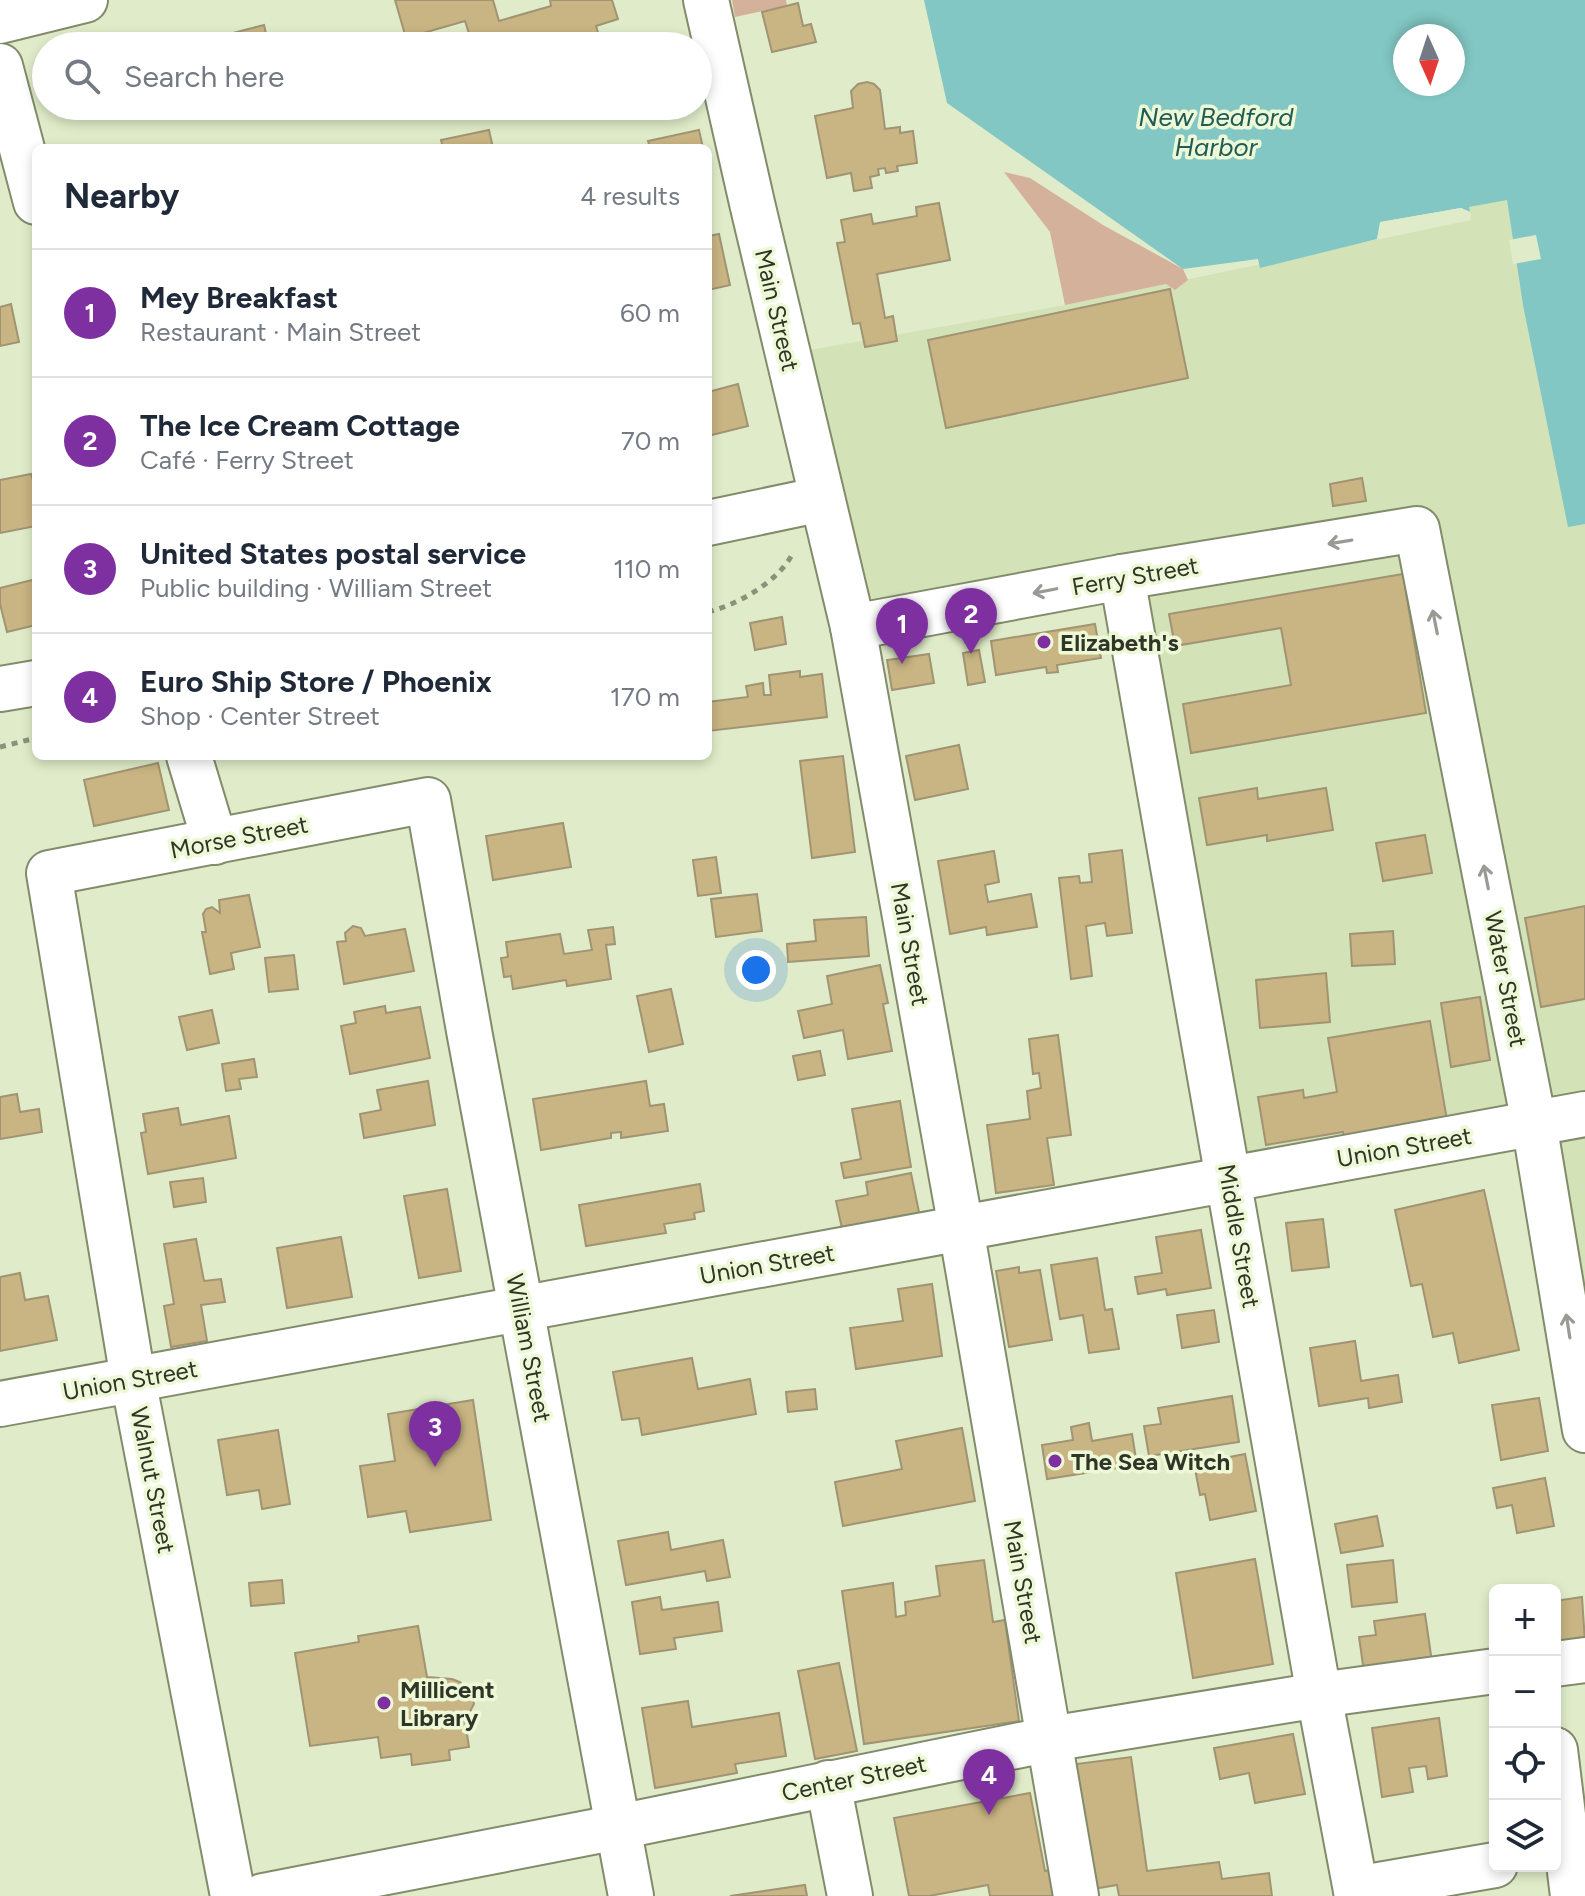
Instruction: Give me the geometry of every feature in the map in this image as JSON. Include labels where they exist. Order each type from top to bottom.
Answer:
[{"type":"street","points":[[0,21],[85,0]]},
{"type":"street","name":"Main Street","points":[[706,0],[853,627],[1076,1896]]},
{"type":"street","points":[[0,66],[32,187]]},
{"type":"street","points":[[712,522],[822,499]]},
{"type":"street","name":"Ferry Street","points":[[853,627],[1122,577],[1417,529]]},
{"type":"street","name":"Water Street","points":[[1417,529],[1534,1123],[1585,1430]]},
{"type":"street","name":"Middle Street","points":[[1122,577],[1356,1893]]},
{"type":"street","points":[[0,689],[32,684]]},
{"type":"street","points":[[190,760],[215,842]]},
{"type":"street","name":"Morse Street","points":[[49,873],[428,800]]},
{"type":"street","name":"William Street","points":[[428,800],[631,1896]]},
{"type":"street","name":"Walnut Street","points":[[49,873],[133,1379],[233,1896]]},
{"type":"street","name":"Union Street","points":[[0,1404],[1585,1114]]},
{"type":"street","points":[[1561,1663],[1585,1660]]},
{"type":"street","name":"Center Street","points":[[263,1896],[1050,1739],[1319,1695],[1489,1672]]},
{"type":"street","points":[[828,1783],[850,1896]]},
{"type":"street","points":[[1561,1798],[1570,1871]]},
{"type":"street","points":[[1356,1893],[1489,1866]]},
{"type":"path","points":[[712,611],[725,608],[752,593],[788,563],[795,550]]},
{"type":"path","points":[[0,747],[32,739]]},
{"type":"shaded area","points":[[732,0],[786,0],[787,6],[735,17]]},
{"type":"shaded area","points":[[1004,172],[1030,178],[1103,225],[1183,269],[1188,280],[1175,290],[1166,284],[1065,305],[1050,232]]},
{"type":"shaded area","points":[[1507,199],[1523,304],[1585,292],[1585,1430],[1534,1124],[1230,1179],[1122,577],[853,627],[787,354],[1065,305],[1471,220],[1469,207]]},
{"type":"water","name":"New Bedford Harbor","points":[[924,0],[1585,0],[1585,524],[1568,527],[1523,305],[1507,200],[1469,207],[1470,212],[1461,208],[1381,222],[1377,239],[1260,268],[1258,259],[1183,269],[947,103]]},
{"type":"pier","points":[[1461,208],[1470,212],[1471,216],[1460,212],[1384,226],[1381,238],[1377,239],[1380,222]]},
{"type":"pier","points":[[1536,235],[1541,259],[1513,264],[1509,240]]},
{"type":"building","points":[[395,0],[493,0],[499,21],[551,6],[550,0],[612,0],[618,19],[596,26],[598,32],[469,32],[465,21],[427,32],[404,32]]},
{"type":"building","points":[[798,3],[803,26],[811,24],[816,42],[772,52],[762,12]]},
{"type":"building","points":[[264,25],[266,32],[237,32]]},
{"type":"building","points":[[867,82],[880,90],[885,129],[900,127],[900,133],[913,131],[917,163],[897,166],[898,171],[886,173],[885,168],[878,169],[879,175],[870,177],[872,188],[854,191],[851,173],[827,178],[815,116],[853,108],[851,91],[858,84]]},
{"type":"building","points":[[489,130],[492,144],[442,144],[441,140]]},
{"type":"building","points":[[699,130],[702,144],[649,144],[648,141]]},
{"type":"building","points":[[939,203],[950,260],[877,274],[885,318],[893,316],[897,341],[865,347],[860,323],[853,324],[837,243],[845,242],[841,220],[871,214],[873,224],[917,216],[916,207]]},
{"type":"building","points":[[719,234],[730,285],[712,289],[712,235]]},
{"type":"building","points":[[1170,289],[1188,378],[946,428],[928,340]]},
{"type":"building","points":[[11,304],[19,342],[0,346],[0,307]]},
{"type":"building","points":[[738,384],[748,426],[712,435],[712,391]]},
{"type":"building","points":[[31,474],[32,527],[0,533],[0,480]]},
{"type":"building","points":[[1362,478],[1366,501],[1333,506],[1330,484]]},
{"type":"building","points":[[1403,574],[1426,713],[1191,753],[1183,704],[1291,685],[1281,628],[1175,646],[1169,614]]},
{"type":"building","points":[[32,580],[32,626],[7,632],[0,604],[0,588]]},
{"type":"building","points":[[782,617],[786,644],[755,650],[750,623]]},
{"type":"building","points":[[1095,624],[1101,658],[1057,665],[1058,672],[1047,673],[1046,667],[996,675],[991,641]]},
{"type":"building","points":[[979,650],[985,682],[968,685],[963,653]]},
{"type":"building","points":[[929,654],[934,683],[892,690],[887,660]]},
{"type":"building","points":[[800,671],[800,677],[822,674],[827,717],[712,731],[712,702],[748,697],[746,686],[763,683],[764,695],[771,695],[769,675]]},
{"type":"building","points":[[959,745],[968,789],[915,800],[906,756]]},
{"type":"building","points":[[843,756],[855,852],[812,858],[800,761]]},
{"type":"building","points":[[158,763],[169,810],[94,826],[84,780]]},
{"type":"building","points":[[1257,788],[1258,799],[1326,788],[1333,830],[1267,841],[1267,835],[1207,845],[1199,798]]},
{"type":"building","points":[[563,823],[571,867],[493,880],[486,836]]},
{"type":"building","points":[[1425,835],[1432,873],[1383,881],[1376,843]]},
{"type":"building","points":[[1122,850],[1132,933],[1107,936],[1105,923],[1086,926],[1092,976],[1071,979],[1059,878],[1079,876],[1080,883],[1092,882],[1089,854]]},
{"type":"building","points":[[994,851],[999,882],[985,885],[988,902],[1031,894],[1037,927],[987,935],[986,927],[950,934],[938,861]]},
{"type":"building","points":[[716,857],[721,893],[698,896],[693,860]]},
{"type":"building","points":[[757,894],[762,931],[716,937],[711,899]]},
{"type":"building","points":[[249,895],[260,947],[231,953],[234,969],[210,974],[202,932],[206,932],[203,914],[212,907],[220,913],[219,900]]},
{"type":"building","points":[[1585,906],[1585,999],[1541,1007],[1525,918]]},
{"type":"building","points":[[866,917],[869,956],[788,962],[787,944],[816,941],[814,920]]},
{"type":"building","points":[[353,926],[361,928],[365,936],[405,929],[414,971],[344,984],[337,942],[346,941],[345,933]]},
{"type":"building","points":[[613,927],[615,944],[606,945],[611,979],[567,986],[566,980],[513,989],[511,976],[504,977],[501,958],[508,957],[506,942],[560,934],[564,954],[592,950],[588,930]]},
{"type":"building","points":[[1393,931],[1395,964],[1352,966],[1350,934]]},
{"type":"building","points":[[294,955],[298,989],[269,992],[265,958]]},
{"type":"building","points":[[880,965],[888,1003],[883,1004],[892,1051],[848,1059],[843,1030],[804,1038],[798,1011],[832,1004],[827,976]]},
{"type":"building","points":[[1326,973],[1330,1022],[1260,1028],[1256,980]]},
{"type":"building","points":[[671,989],[683,1044],[649,1052],[637,996]]},
{"type":"building","points":[[1480,997],[1490,1060],[1451,1067],[1441,1003]]},
{"type":"building","points":[[385,1006],[386,1013],[420,1007],[430,1058],[350,1074],[341,1026],[356,1023],[354,1012]]},
{"type":"building","points":[[212,1010],[219,1043],[187,1050],[179,1017]]},
{"type":"building","points":[[1430,1021],[1447,1120],[1344,1137],[1343,1132],[1266,1145],[1258,1097],[1303,1090],[1304,1098],[1337,1092],[1328,1038]]},
{"type":"building","points":[[1058,1035],[1071,1135],[1047,1138],[1054,1185],[996,1193],[987,1125],[1030,1119],[1027,1091],[1041,1088],[1039,1073],[1033,1074],[1029,1039]]},
{"type":"building","points":[[820,1051],[825,1075],[798,1080],[793,1056]]},
{"type":"building","points":[[254,1059],[257,1077],[239,1079],[241,1089],[226,1091],[222,1064]]},
{"type":"building","points":[[428,1081],[435,1125],[364,1138],[360,1114],[381,1110],[377,1090]]},
{"type":"building","points":[[646,1081],[650,1106],[664,1104],[668,1131],[621,1138],[621,1132],[611,1133],[611,1138],[541,1150],[533,1099]]},
{"type":"building","points":[[17,1094],[20,1112],[39,1109],[42,1132],[0,1139],[0,1097]]},
{"type":"building","points":[[900,1101],[911,1167],[844,1178],[841,1163],[861,1159],[852,1109]]},
{"type":"building","points":[[178,1108],[181,1125],[229,1116],[236,1158],[148,1174],[141,1133],[146,1132],[143,1114]]},
{"type":"building","points":[[911,1173],[920,1217],[843,1233],[836,1201],[868,1195],[866,1182]]},
{"type":"building","points":[[203,1178],[206,1202],[174,1207],[170,1182]]},
{"type":"building","points":[[700,1184],[704,1211],[694,1213],[695,1219],[664,1224],[666,1233],[586,1246],[579,1205]]},
{"type":"building","points":[[447,1189],[461,1271],[419,1278],[404,1196]]},
{"type":"building","points":[[1484,1190],[1519,1350],[1459,1363],[1453,1333],[1433,1337],[1422,1284],[1411,1286],[1395,1210]]},
{"type":"building","points":[[1323,1219],[1329,1267],[1292,1271],[1286,1223]]},
{"type":"building","points":[[1201,1230],[1211,1288],[1167,1295],[1166,1289],[1138,1294],[1135,1277],[1162,1273],[1156,1237]]},
{"type":"building","points":[[341,1237],[352,1297],[287,1308],[277,1248]]},
{"type":"building","points":[[196,1239],[204,1281],[221,1279],[225,1302],[201,1305],[207,1341],[171,1347],[164,1306],[174,1304],[164,1244]]},
{"type":"building","points":[[1097,1258],[1105,1310],[1112,1309],[1119,1349],[1089,1353],[1083,1315],[1060,1319],[1051,1265]]},
{"type":"building","points":[[1019,1267],[1019,1273],[1040,1270],[1052,1340],[1009,1347],[996,1271]]},
{"type":"building","points":[[20,1273],[25,1300],[48,1296],[57,1340],[0,1351],[0,1277]]},
{"type":"building","points":[[932,1284],[942,1356],[856,1369],[850,1328],[903,1321],[898,1289]]},
{"type":"building","points":[[1214,1310],[1219,1342],[1182,1348],[1177,1315]]},
{"type":"building","points":[[1355,1341],[1361,1381],[1398,1375],[1402,1402],[1369,1408],[1368,1398],[1319,1406],[1310,1348]]},
{"type":"building","points":[[692,1358],[698,1389],[750,1379],[756,1414],[642,1435],[639,1418],[622,1420],[613,1372]]},
{"type":"building","points":[[815,1389],[817,1409],[788,1412],[786,1392]]},
{"type":"building","points":[[1232,1396],[1239,1442],[1149,1456],[1144,1426],[1161,1424],[1158,1408]]},
{"type":"building","points":[[1539,1398],[1548,1451],[1501,1460],[1492,1405]]},
{"type":"building","points":[[473,1400],[491,1520],[410,1532],[406,1511],[368,1517],[360,1466],[395,1461],[388,1414]]},
{"type":"building","points":[[1089,1423],[1092,1441],[1132,1434],[1137,1465],[1047,1479],[1042,1445],[1073,1440],[1071,1427]]},
{"type":"building","points":[[962,1428],[975,1501],[843,1526],[835,1482],[902,1469],[896,1441]]},
{"type":"building","points":[[278,1430],[290,1504],[262,1509],[259,1490],[227,1495],[218,1440]]},
{"type":"building","points":[[1245,1454],[1256,1511],[1210,1520],[1205,1494],[1200,1495],[1194,1464]]},
{"type":"building","points":[[1545,1478],[1554,1526],[1517,1533],[1512,1505],[1497,1508],[1493,1488]]},
{"type":"building","points":[[1377,1516],[1383,1546],[1341,1553],[1335,1524]]},
{"type":"building","points":[[668,1532],[671,1550],[723,1540],[730,1577],[707,1581],[705,1571],[626,1585],[618,1541]]},
{"type":"building","points":[[1255,1559],[1273,1664],[1193,1678],[1176,1573]]},
{"type":"building","points":[[984,1560],[993,1622],[1005,1620],[1019,1721],[864,1744],[842,1591],[893,1583],[896,1617],[906,1615],[905,1602],[940,1596],[936,1566]]},
{"type":"building","points":[[1393,1560],[1397,1602],[1352,1607],[1347,1565]]},
{"type":"building","points":[[282,1580],[284,1603],[251,1606],[249,1583]]},
{"type":"building","points":[[660,1597],[662,1610],[718,1602],[722,1631],[674,1638],[676,1649],[640,1654],[632,1602]]},
{"type":"building","points":[[1582,1597],[1585,1642],[1561,1645],[1561,1600]]},
{"type":"building","points":[[1425,1614],[1433,1669],[1365,1679],[1359,1637],[1376,1635],[1374,1621]]},
{"type":"building","points":[[418,1626],[427,1677],[452,1679],[470,1691],[474,1704],[465,1721],[469,1747],[449,1750],[450,1760],[412,1765],[411,1754],[381,1758],[378,1737],[310,1746],[295,1653],[359,1642],[358,1636]]},
{"type":"building","points":[[839,1663],[857,1751],[815,1759],[798,1671]]},
{"type":"building","points":[[688,1701],[692,1727],[779,1713],[786,1756],[735,1764],[737,1773],[655,1788],[642,1708]]},
{"type":"building","points":[[1439,1718],[1447,1776],[1428,1779],[1426,1766],[1409,1768],[1413,1792],[1382,1797],[1372,1728]]},
{"type":"building","points":[[1293,1734],[1305,1794],[1255,1803],[1249,1773],[1220,1779],[1214,1748]]},
{"type":"building","points":[[1131,1757],[1147,1871],[1219,1862],[1222,1879],[1269,1873],[1272,1896],[1119,1896],[1117,1885],[1093,1889],[1076,1764]]},
{"type":"building","points":[[1030,1793],[1045,1871],[1054,1869],[1059,1896],[990,1896],[988,1885],[929,1896],[909,1896],[894,1818]]},
{"type":"building","points":[[805,1885],[807,1896],[730,1896]]},
{"type":"place","name":"Elizabeth's","points":[[1044,642]]},
{"type":"place","name":"The Ice Cream Cottage","points":[[971,654]]},
{"type":"place","name":"Mey Breakfast","points":[[902,664]]},
{"type":"place","name":"The Sea Witch","points":[[1055,1461]]},
{"type":"place","name":"United States postal service","points":[[435,1467]]},
{"type":"place","name":"Millicent Library","points":[[384,1703]]},
{"type":"place","name":"Euro Ship Store / Phoenix","points":[[989,1815]]}]
